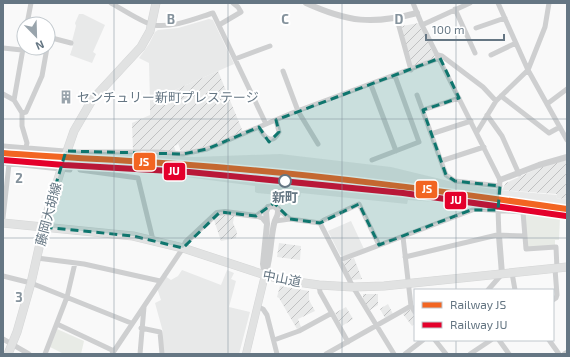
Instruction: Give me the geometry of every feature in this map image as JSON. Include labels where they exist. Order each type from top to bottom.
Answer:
[{"type":"main road","name":"藤岡大胡線","points":[[8,354],[17,332],[31,283],[43,227],[66,151],[80,120],[92,100],[137,53],[145,41],[152,24],[156,3]]},
{"type":"main road","name":"中山道","points":[[3,223],[133,236],[183,248],[265,275],[290,281],[320,285],[353,287],[408,284],[567,268]]},
{"type":"main road","points":[[246,354],[265,275]]},
{"type":"street","points":[[29,16],[31,3]]},
{"type":"street","points":[[112,3],[127,13],[152,24],[167,25],[185,22],[213,13],[266,124]]},
{"type":"street","points":[[219,24],[241,12],[233,3]]},
{"type":"street","points":[[306,3],[330,14],[357,20],[379,21],[397,19],[417,13]]},
{"type":"street","points":[[413,3],[422,25],[477,132],[500,183],[498,210],[502,274],[489,289]]},
{"type":"street","points":[[422,25],[470,3]]},
{"type":"street","points":[[498,3],[528,70],[567,140]]},
{"type":"street","points":[[477,132],[496,101],[528,70],[545,26],[549,3]]},
{"type":"street","points":[[455,9],[475,53]]},
{"type":"street","points":[[476,28],[505,18]]},
{"type":"street","points":[[397,19],[411,70]]},
{"type":"street","points":[[56,39],[71,44]]},
{"type":"street","points":[[491,55],[516,43]]},
{"type":"street","points":[[235,59],[270,46]]},
{"type":"street","points":[[3,48],[16,49]]},
{"type":"street","points":[[14,100],[21,56]]},
{"type":"street","points":[[22,113],[26,112],[42,76],[46,56]]},
{"type":"street","points":[[3,146],[66,151],[158,152],[183,154],[207,149],[298,111],[411,70],[439,57],[447,60],[483,87],[496,101]]},
{"type":"street","points":[[283,70],[298,111],[318,144]]},
{"type":"street","points":[[372,160],[419,142],[395,76]]},
{"type":"street","points":[[371,85],[396,151]]},
{"type":"street","points":[[547,104],[567,89]]},
{"type":"street","points":[[3,94],[14,100],[22,113],[22,126],[27,143],[26,147]]},
{"type":"street","points":[[417,95],[446,175],[455,180],[500,183],[539,165],[567,157]]},
{"type":"street","points":[[501,96],[549,133],[560,127]]},
{"type":"street","points":[[423,110],[459,98]]},
{"type":"street","points":[[487,115],[502,136],[519,174]]},
{"type":"street","points":[[259,127],[264,136],[272,139],[279,132],[276,120]]},
{"type":"street","points":[[431,134],[470,121]]},
{"type":"street","points":[[441,161],[484,147]]},
{"type":"street","points":[[3,163],[70,170]]},
{"type":"street","points":[[3,218],[9,164]]},
{"type":"street","points":[[80,170],[138,178],[153,240]]},
{"type":"street","points":[[275,221],[290,218],[320,223],[359,204],[379,245]]},
{"type":"street","points":[[256,216],[268,207],[274,206],[290,218]]},
{"type":"street","points":[[265,275],[263,264],[267,224],[266,212],[268,207]]},
{"type":"street","points":[[340,260],[475,209],[567,217]]},
{"type":"street","points":[[265,275],[269,264],[278,210]]},
{"type":"street","points":[[57,324],[113,353],[131,323],[144,306],[186,242],[217,213],[225,212],[256,216],[262,218],[267,224]]},
{"type":"street","points":[[523,212],[526,249],[556,247],[557,295],[554,299]]},
{"type":"street","points":[[320,223],[353,287],[394,354]]},
{"type":"street","points":[[405,257],[496,235],[525,236]]},
{"type":"street","points":[[403,237],[411,306],[414,310]]},
{"type":"street","points":[[37,258],[74,263],[160,281]]},
{"type":"street","points":[[45,354],[67,297],[74,263]]},
{"type":"street","points":[[512,273],[515,289]]},
{"type":"street","points":[[3,276],[31,283],[131,323]]},
{"type":"street","points":[[320,285],[320,292],[348,342]]},
{"type":"street","points":[[140,354],[144,306]]},
{"type":"street","points":[[326,354],[411,306]]},
{"type":"street","points":[[258,307],[263,309],[267,315],[277,354]]},
{"type":"street","points":[[274,340],[299,331],[332,313]]},
{"type":"street","points":[[141,328],[160,332],[162,354]]},
{"type":"street","points":[[3,339],[29,354]]},
{"type":"street","points":[[405,354],[422,341]]},
{"type":"street","points":[[437,341],[446,354]]},
{"type":"street","points":[[470,354],[490,341]]},
{"type":"street","points":[[500,341],[509,354]]},
{"type":"street","points":[[550,341],[559,354]]},
{"type":"highlighted area","points":[[440,58],[459,98],[423,110],[446,175],[455,181],[500,186],[498,210],[471,210],[379,245],[359,204],[320,223],[290,219],[274,203],[256,216],[220,212],[183,248],[133,236],[43,227],[66,151],[183,154],[207,149],[259,127],[269,142],[279,132],[276,120]]},
{"type":"shaded area","points":[[79,14],[83,14],[105,25],[93,52],[96,54],[92,63],[70,55],[73,46],[71,45],[76,26],[75,23]]},
{"type":"shaded area","points":[[209,19],[213,20],[234,64],[150,101],[149,63],[139,58],[155,32],[158,30],[178,28]]},
{"type":"shaded area","points":[[419,23],[435,56],[411,67],[402,26]]},
{"type":"shaded area","points":[[218,71],[243,132],[210,146],[181,152],[178,143],[174,146],[176,152],[133,151],[132,123],[150,115],[150,101]]},
{"type":"shaded area","points":[[3,148],[113,156],[143,154],[194,157],[280,154],[391,167],[461,184],[500,190],[557,195],[556,198],[567,199],[567,214],[408,200],[407,204],[301,193],[300,197],[257,193],[255,192],[255,186],[186,177],[3,160]]},
{"type":"shaded area","points":[[567,160],[567,199],[556,198],[557,194],[502,190],[506,183],[541,167]]},
{"type":"shaded area","points":[[524,213],[560,217],[559,240],[555,240],[555,246],[527,248]]},
{"type":"shaded area","points":[[221,214],[234,216],[233,223],[237,232],[236,238],[221,241],[214,220]]},
{"type":"shaded area","points":[[351,221],[364,249],[344,257],[340,255],[328,231]]},
{"type":"shaded area","points":[[279,243],[301,246],[300,260],[277,257]]},
{"type":"shaded area","points":[[354,258],[362,279],[352,280],[343,264],[344,261]]},
{"type":"shaded area","points":[[182,270],[221,285],[227,270],[234,273],[231,279],[236,281],[229,307],[250,312],[239,354],[164,354],[162,343],[163,332],[155,303],[161,300],[157,288],[165,276],[171,280],[178,276]]},
{"type":"shaded area","points":[[280,286],[309,291],[309,300],[315,311],[298,319],[301,327],[297,329],[277,297]]},
{"type":"shaded area","points":[[363,294],[378,294],[378,305],[370,310],[363,300]]},
{"type":"shaded area","points":[[388,304],[393,314],[385,318],[380,309]]},
{"type":"shaded area","points":[[346,307],[353,319],[342,326],[335,313]]},
{"type":"shaded area","points":[[409,310],[413,311],[414,325],[412,326],[403,314]]},
{"type":"shaded area","points":[[57,329],[84,341],[81,354],[64,354],[50,347]]},
{"type":"rail line","name":"JS","points":[[3,153],[166,163],[284,173],[567,209]]},
{"type":"rail line","name":"JU","points":[[3,160],[189,172],[403,193],[566,216]]},
{"type":"place","name":"センチュリー新町プレステージ","points":[[66,97]]},
{"type":"place","name":"新町","points":[[285,181]]}]
